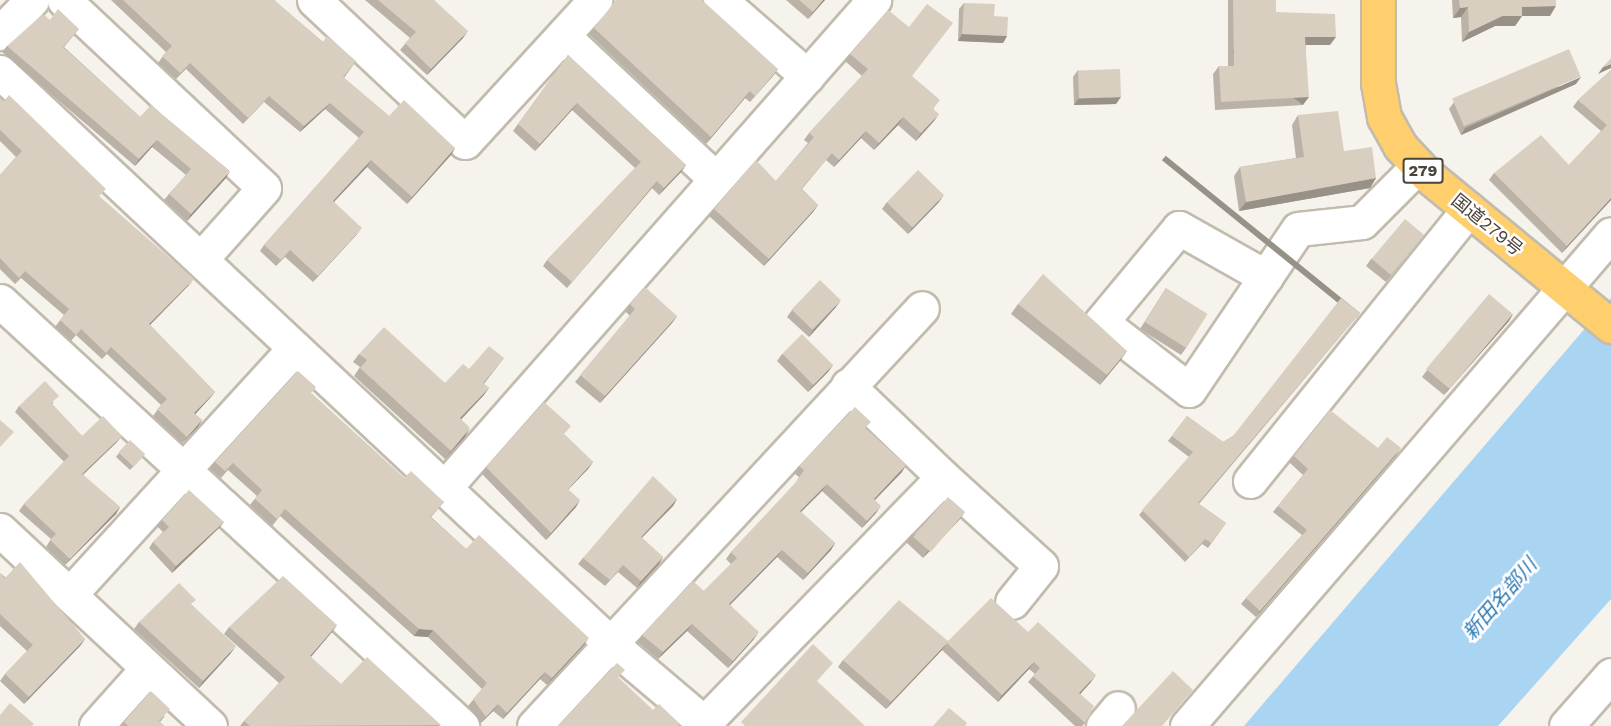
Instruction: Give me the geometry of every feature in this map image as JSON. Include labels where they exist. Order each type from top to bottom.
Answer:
[{"type":"highway","name":"国道279号","points":[[1378,0],[1376,51],[1384,117],[1418,166],[1611,326]]},
{"type":"street","points":[[0,33],[32,0]]},
{"type":"street","points":[[64,0],[264,188],[201,259]]},
{"type":"street","points":[[314,0],[465,142],[595,0]]},
{"type":"street","points":[[720,0],[807,76]]},
{"type":"street","points":[[446,486],[874,0]]},
{"type":"street","points":[[563,36],[716,179]]},
{"type":"street","points":[[0,72],[446,486],[612,645],[706,724],[943,477]]},
{"type":"street","points":[[1266,277],[1179,228],[1101,322],[1189,390],[1266,277],[1298,229],[1362,222],[1418,166]]},
{"type":"street","points":[[1250,481],[1469,209]]},
{"type":"street","points":[[1187,726],[1575,296],[1611,234]]},
{"type":"street","points":[[0,301],[184,467],[462,726]]},
{"type":"street","points":[[534,726],[612,645],[922,308]]},
{"type":"street","points":[[70,594],[184,467],[296,348]]},
{"type":"street","points":[[848,386],[1041,566],[1012,602]]},
{"type":"street","points":[[0,530],[210,726]]},
{"type":"street","points":[[96,726],[147,669]]},
{"type":"street","points":[[1566,726],[1611,675]]},
{"type":"water","name":"新田名部川","points":[[1611,298],[1611,599],[1498,726],[1244,726]]},
{"type":"building","points":[[123,0],[274,0],[323,42],[327,36],[356,61],[343,77],[389,116],[404,100],[455,148],[412,197],[371,160],[333,201],[362,228],[318,276],[290,250],[281,260],[264,245],[364,132],[330,103],[304,126],[269,96],[248,118],[190,63],[180,73],[162,56],[172,46]]},
{"type":"building","points":[[378,0],[434,0],[468,31],[431,69],[405,43],[416,32]]},
{"type":"building","points":[[616,0],[702,0],[778,69],[755,96],[750,91],[711,137],[594,28]]},
{"type":"building","points":[[799,0],[823,0],[813,12]]},
{"type":"building","points":[[1233,0],[1276,0],[1276,12],[1335,14],[1336,37],[1305,37],[1309,97],[1221,102],[1219,66],[1234,66]]},
{"type":"building","points":[[1459,0],[1556,0],[1556,6],[1522,7],[1522,16],[1502,16],[1469,32],[1468,7],[1460,8]]},
{"type":"building","points":[[964,3],[995,4],[994,16],[1008,17],[1007,36],[962,34]]},
{"type":"building","points":[[927,4],[953,23],[912,76],[940,100],[933,109],[939,114],[921,133],[903,117],[879,143],[866,131],[839,160],[832,153],[801,189],[818,205],[769,259],[714,209],[756,160],[776,181],[814,137],[809,133],[868,69],[850,54],[888,10],[909,27]]},
{"type":"building","points":[[58,9],[79,29],[63,47],[140,117],[151,105],[230,171],[191,214],[169,194],[191,169],[157,140],[139,159],[7,46],[43,14],[50,20]]},
{"type":"building","points":[[1569,49],[1581,77],[1464,126],[1452,99]]},
{"type":"building","points":[[568,55],[686,165],[664,188],[657,181],[572,282],[547,260],[641,162],[577,103],[540,144],[518,124]]},
{"type":"building","points":[[1611,58],[1611,64],[1603,67]]},
{"type":"building","points":[[1120,69],[1121,97],[1079,98],[1078,70]]},
{"type":"building","points":[[1611,70],[1611,198],[1567,246],[1494,173],[1541,135],[1569,165],[1607,125],[1578,100]]},
{"type":"building","points":[[9,95],[106,189],[99,196],[194,279],[149,324],[215,392],[194,413],[202,420],[187,437],[157,409],[167,399],[111,347],[106,353],[81,329],[76,335],[60,320],[69,309],[25,271],[19,278],[0,258],[0,175],[22,151],[0,130],[0,99],[3,102]]},
{"type":"building","points":[[1338,111],[1344,151],[1372,147],[1376,178],[1246,202],[1240,167],[1304,157],[1298,115]]},
{"type":"building","points":[[918,170],[944,195],[913,227],[887,202]]},
{"type":"building","points":[[1405,219],[1424,235],[1391,275],[1372,259]]},
{"type":"building","points":[[1043,274],[1127,351],[1107,375],[1018,304]]},
{"type":"building","points":[[820,280],[841,300],[812,330],[792,309]]},
{"type":"building","points":[[645,287],[677,316],[605,396],[580,375],[635,309],[630,304]]},
{"type":"building","points":[[1166,288],[1208,314],[1186,348],[1145,322]]},
{"type":"building","points":[[1489,294],[1513,314],[1450,389],[1426,369]]},
{"type":"building","points":[[1341,298],[1360,313],[1198,503],[1226,523],[1211,543],[1205,539],[1189,557],[1142,510],[1193,452],[1172,436],[1187,416],[1223,442],[1233,436]]},
{"type":"building","points":[[384,327],[445,383],[463,364],[469,369],[489,346],[504,358],[483,383],[489,388],[460,418],[470,428],[451,451],[360,368],[367,360],[359,354]]},
{"type":"building","points":[[802,334],[833,365],[813,385],[782,354]]},
{"type":"building","points":[[298,371],[316,387],[311,393],[404,478],[411,471],[444,502],[430,517],[466,549],[479,535],[589,638],[552,678],[545,672],[507,713],[498,704],[486,717],[473,699],[487,683],[433,630],[419,629],[285,509],[277,519],[255,499],[262,490],[233,463],[225,471],[215,462]]},
{"type":"building","points":[[45,381],[59,396],[51,403],[82,436],[103,416],[122,436],[82,474],[120,507],[70,559],[50,540],[56,534],[24,504],[69,456],[19,406]]},
{"type":"building","points":[[544,402],[571,426],[564,434],[593,462],[568,489],[580,500],[551,533],[486,467]]},
{"type":"building","points":[[855,407],[871,422],[865,428],[906,465],[874,499],[881,506],[867,521],[827,484],[800,511],[835,543],[808,573],[782,550],[729,604],[759,632],[733,661],[692,624],[663,652],[642,635],[693,581],[704,591],[737,558],[731,552],[796,482],[804,470],[799,466]]},
{"type":"building","points":[[1330,410],[1378,448],[1387,437],[1401,448],[1260,611],[1246,598],[1307,530],[1278,506],[1308,469],[1294,456]]},
{"type":"building","points":[[0,420],[14,432],[0,447]]},
{"type":"building","points":[[130,440],[145,454],[134,467],[118,452]]},
{"type":"building","points":[[653,476],[677,499],[641,537],[663,557],[641,581],[623,565],[610,580],[583,558]]},
{"type":"building","points":[[189,490],[224,522],[176,566],[153,542],[169,527],[162,520]]},
{"type":"building","points":[[948,497],[965,512],[931,552],[913,537]]},
{"type":"building","points":[[20,562],[85,639],[29,697],[5,674],[33,645],[0,614],[0,573],[5,578]]},
{"type":"building","points":[[283,576],[337,625],[310,656],[341,684],[367,657],[441,725],[250,726],[244,721],[285,677],[229,627]]},
{"type":"building","points":[[179,583],[196,600],[191,604],[236,646],[203,681],[139,622]]},
{"type":"building","points":[[991,598],[1028,632],[1038,622],[1096,675],[1079,693],[1094,706],[1084,722],[1033,676],[1040,668],[1034,662],[1002,695],[947,643],[891,702],[843,660],[899,600],[948,641]]},
{"type":"building","points":[[813,644],[833,663],[817,681],[865,726],[745,726],[741,722]]},
{"type":"building","points":[[617,663],[625,670],[618,677],[653,710],[659,704],[680,724],[678,726],[558,726]]},
{"type":"building","points":[[1173,671],[1193,690],[1162,726],[1122,726]]},
{"type":"building","points":[[151,691],[170,709],[159,721],[164,726],[128,726],[124,722]]},
{"type":"building","points":[[10,703],[34,724],[32,726],[0,726],[0,715]]},
{"type":"building","points":[[949,708],[967,723],[965,726],[933,726]]}]
